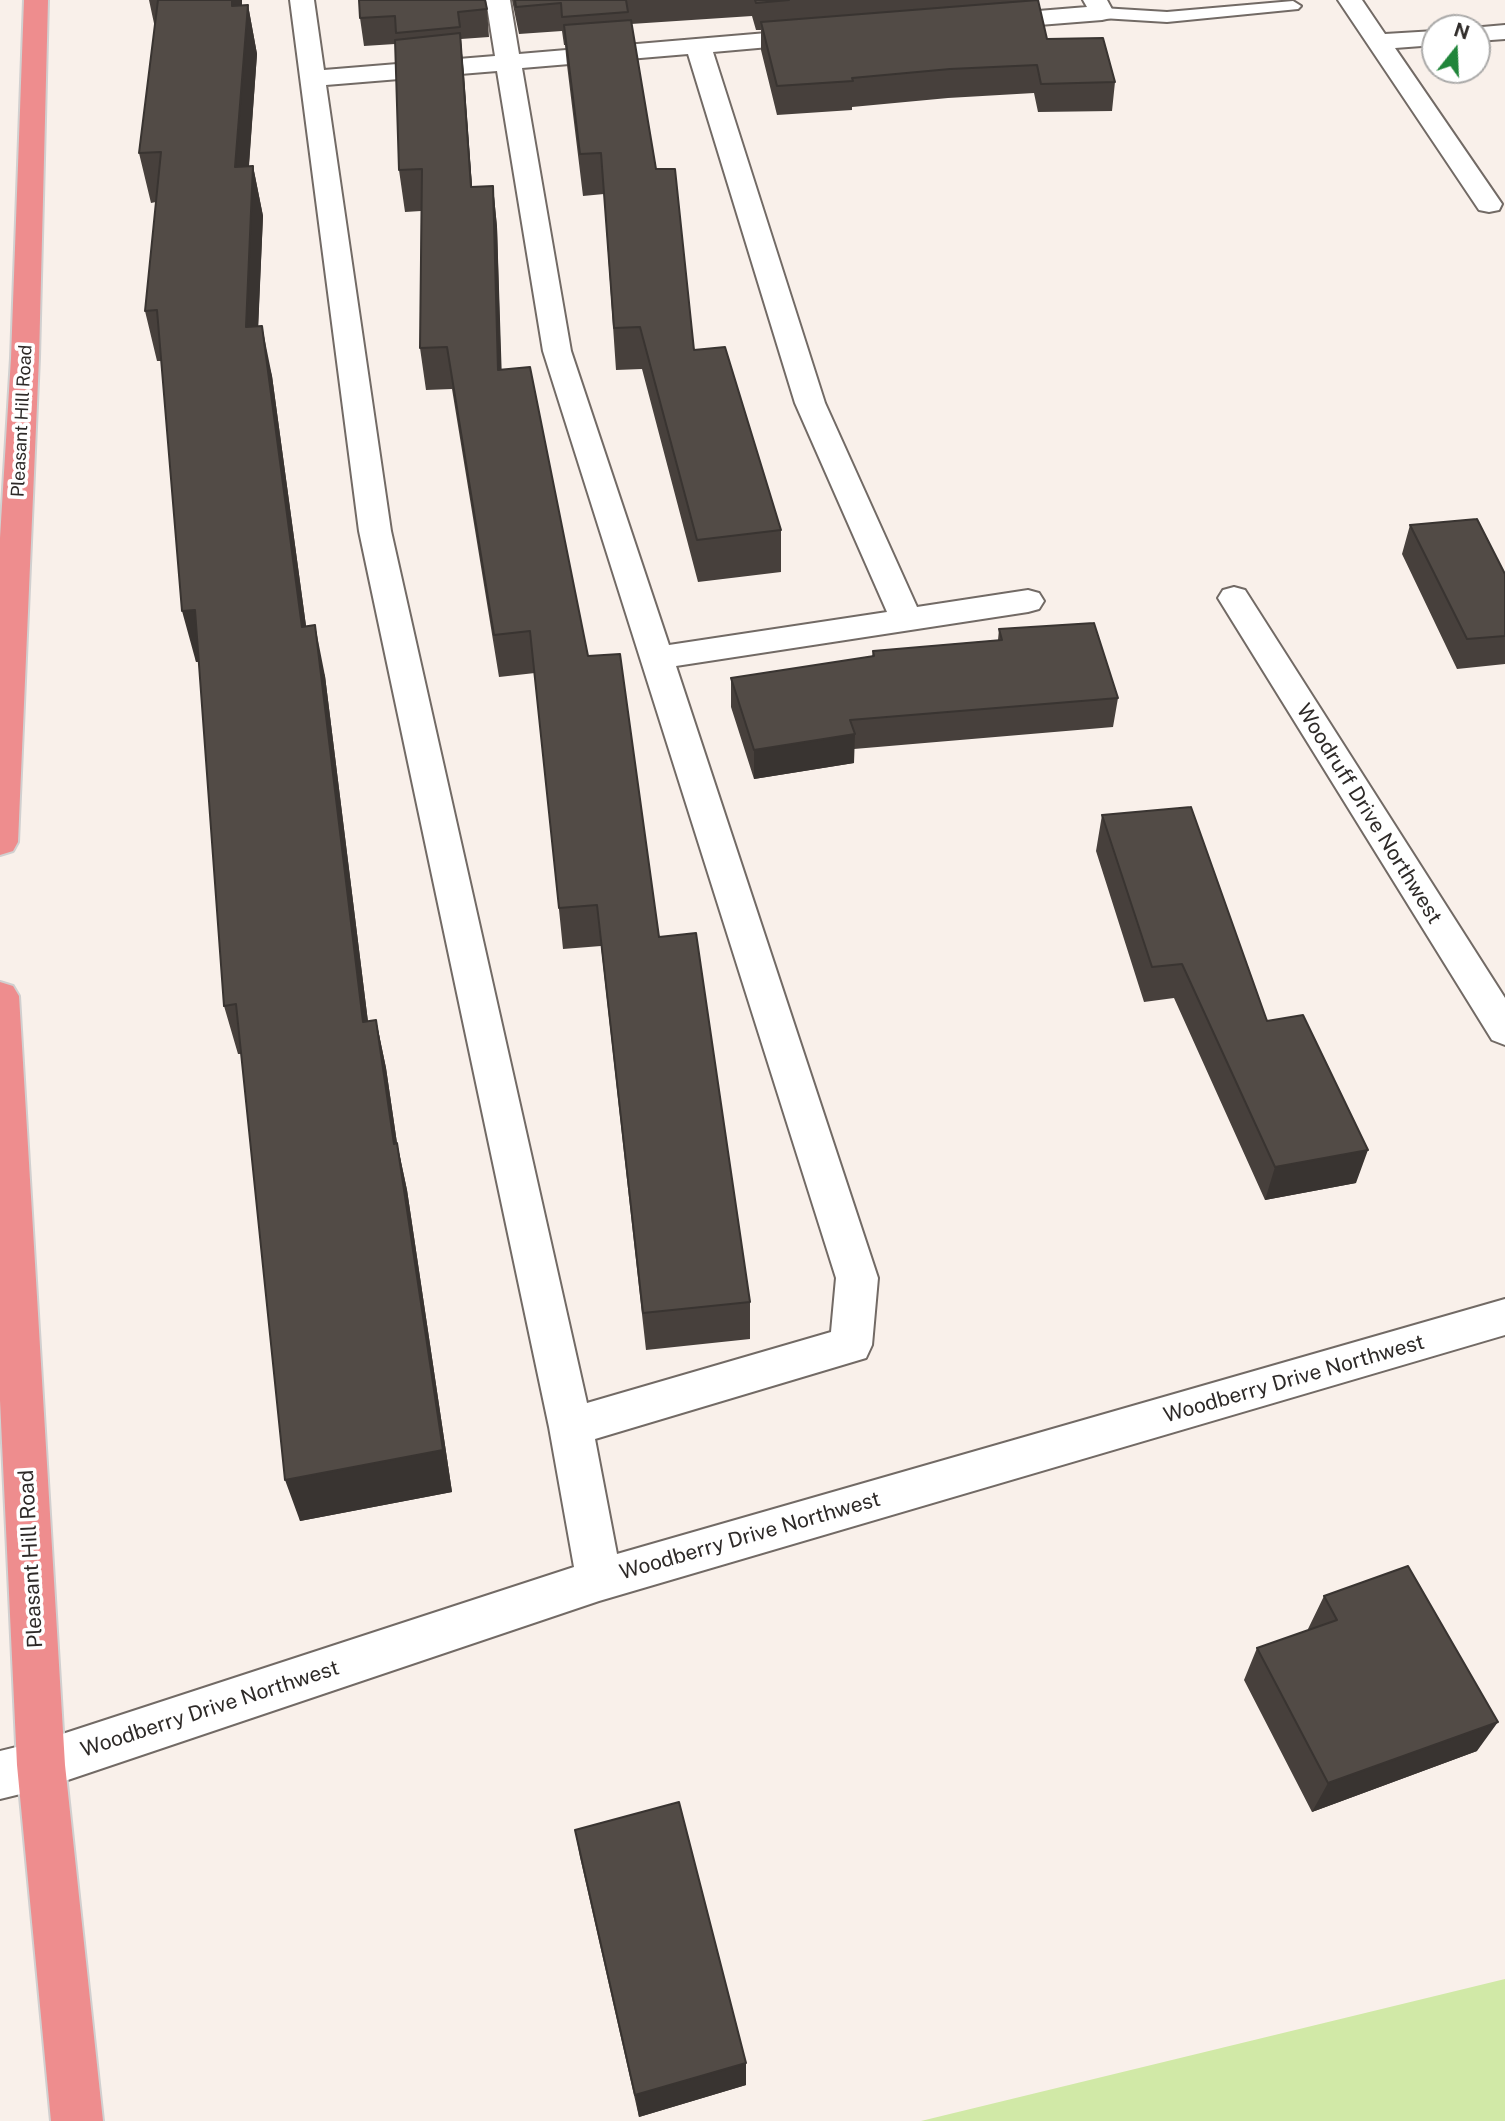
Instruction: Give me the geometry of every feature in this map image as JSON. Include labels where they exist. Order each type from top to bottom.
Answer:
[{"type":"highway","name":"Pleasant Hill Road","points":[[0,842],[25,358],[36,0]]},
{"type":"highway","name":"Pleasant Hill Road","points":[[0,996],[20,1770],[77,2121]]},
{"type":"street","points":[[302,0],[375,531],[571,1427],[599,1580]]},
{"type":"street","points":[[498,0],[557,351],[857,1278],[851,1345],[571,1427]]},
{"type":"street","points":[[1350,0],[1489,204]]},
{"type":"street","points":[[963,24],[1099,6]]},
{"type":"street","points":[[311,79],[506,60],[838,34]]},
{"type":"street","points":[[1378,42],[1421,38]]},
{"type":"street","points":[[698,45],[810,403],[906,619]]},
{"type":"street","name":"Woodruff Drive Northwest","points":[[1234,598],[1505,1030]]},
{"type":"street","points":[[657,658],[1028,601]]},
{"type":"street","name":"Woodberry Drive Northwest","points":[[20,1770],[599,1580],[1505,1317]]},
{"type":"lane","points":[[1099,6],[1167,17],[1293,6]]},
{"type":"green space","points":[[1505,1979],[1505,2121],[921,2121]]},
{"type":"building","points":[[158,0],[232,0],[232,6],[248,5],[235,167],[253,166],[246,327],[262,326],[302,627],[315,625],[363,1022],[376,1020],[443,1450],[285,1480],[236,1004],[224,1006],[195,610],[182,611],[157,310],[145,311],[161,152],[139,153]]},
{"type":"building","points":[[359,0],[485,0],[487,9],[458,12],[460,27],[396,33],[395,16],[360,18]]},
{"type":"building","points":[[515,0],[626,0],[628,12],[562,17],[561,3],[516,7]]},
{"type":"building","points":[[755,0],[789,0],[756,3]]},
{"type":"building","points":[[1038,0],[1047,39],[1103,38],[1115,82],[1041,84],[1037,65],[950,69],[852,78],[853,81],[777,86],[761,22]]},
{"type":"building","points":[[631,20],[656,169],[675,169],[694,350],[725,347],[781,530],[697,540],[640,327],[614,328],[601,153],[580,154],[564,25]]},
{"type":"building","points":[[460,33],[471,187],[493,186],[498,370],[530,367],[588,656],[620,654],[659,937],[696,933],[750,1302],[643,1313],[597,905],[559,908],[530,631],[494,635],[447,347],[420,348],[422,169],[399,170],[395,40]]},
{"type":"building","points":[[1477,519],[1505,574],[1505,636],[1467,639],[1410,525]]},
{"type":"building","points":[[1094,623],[1118,698],[850,720],[855,734],[754,750],[731,678],[874,656],[873,651],[1002,640],[999,629]]},
{"type":"building","points":[[1191,807],[1267,1021],[1303,1015],[1368,1150],[1275,1167],[1182,964],[1152,967],[1102,815]]},
{"type":"building","points":[[1408,1566],[1498,1722],[1328,1783],[1257,1648],[1337,1620],[1324,1596]]},
{"type":"building","points":[[679,1802],[746,2063],[635,2095],[575,1830]]}]
